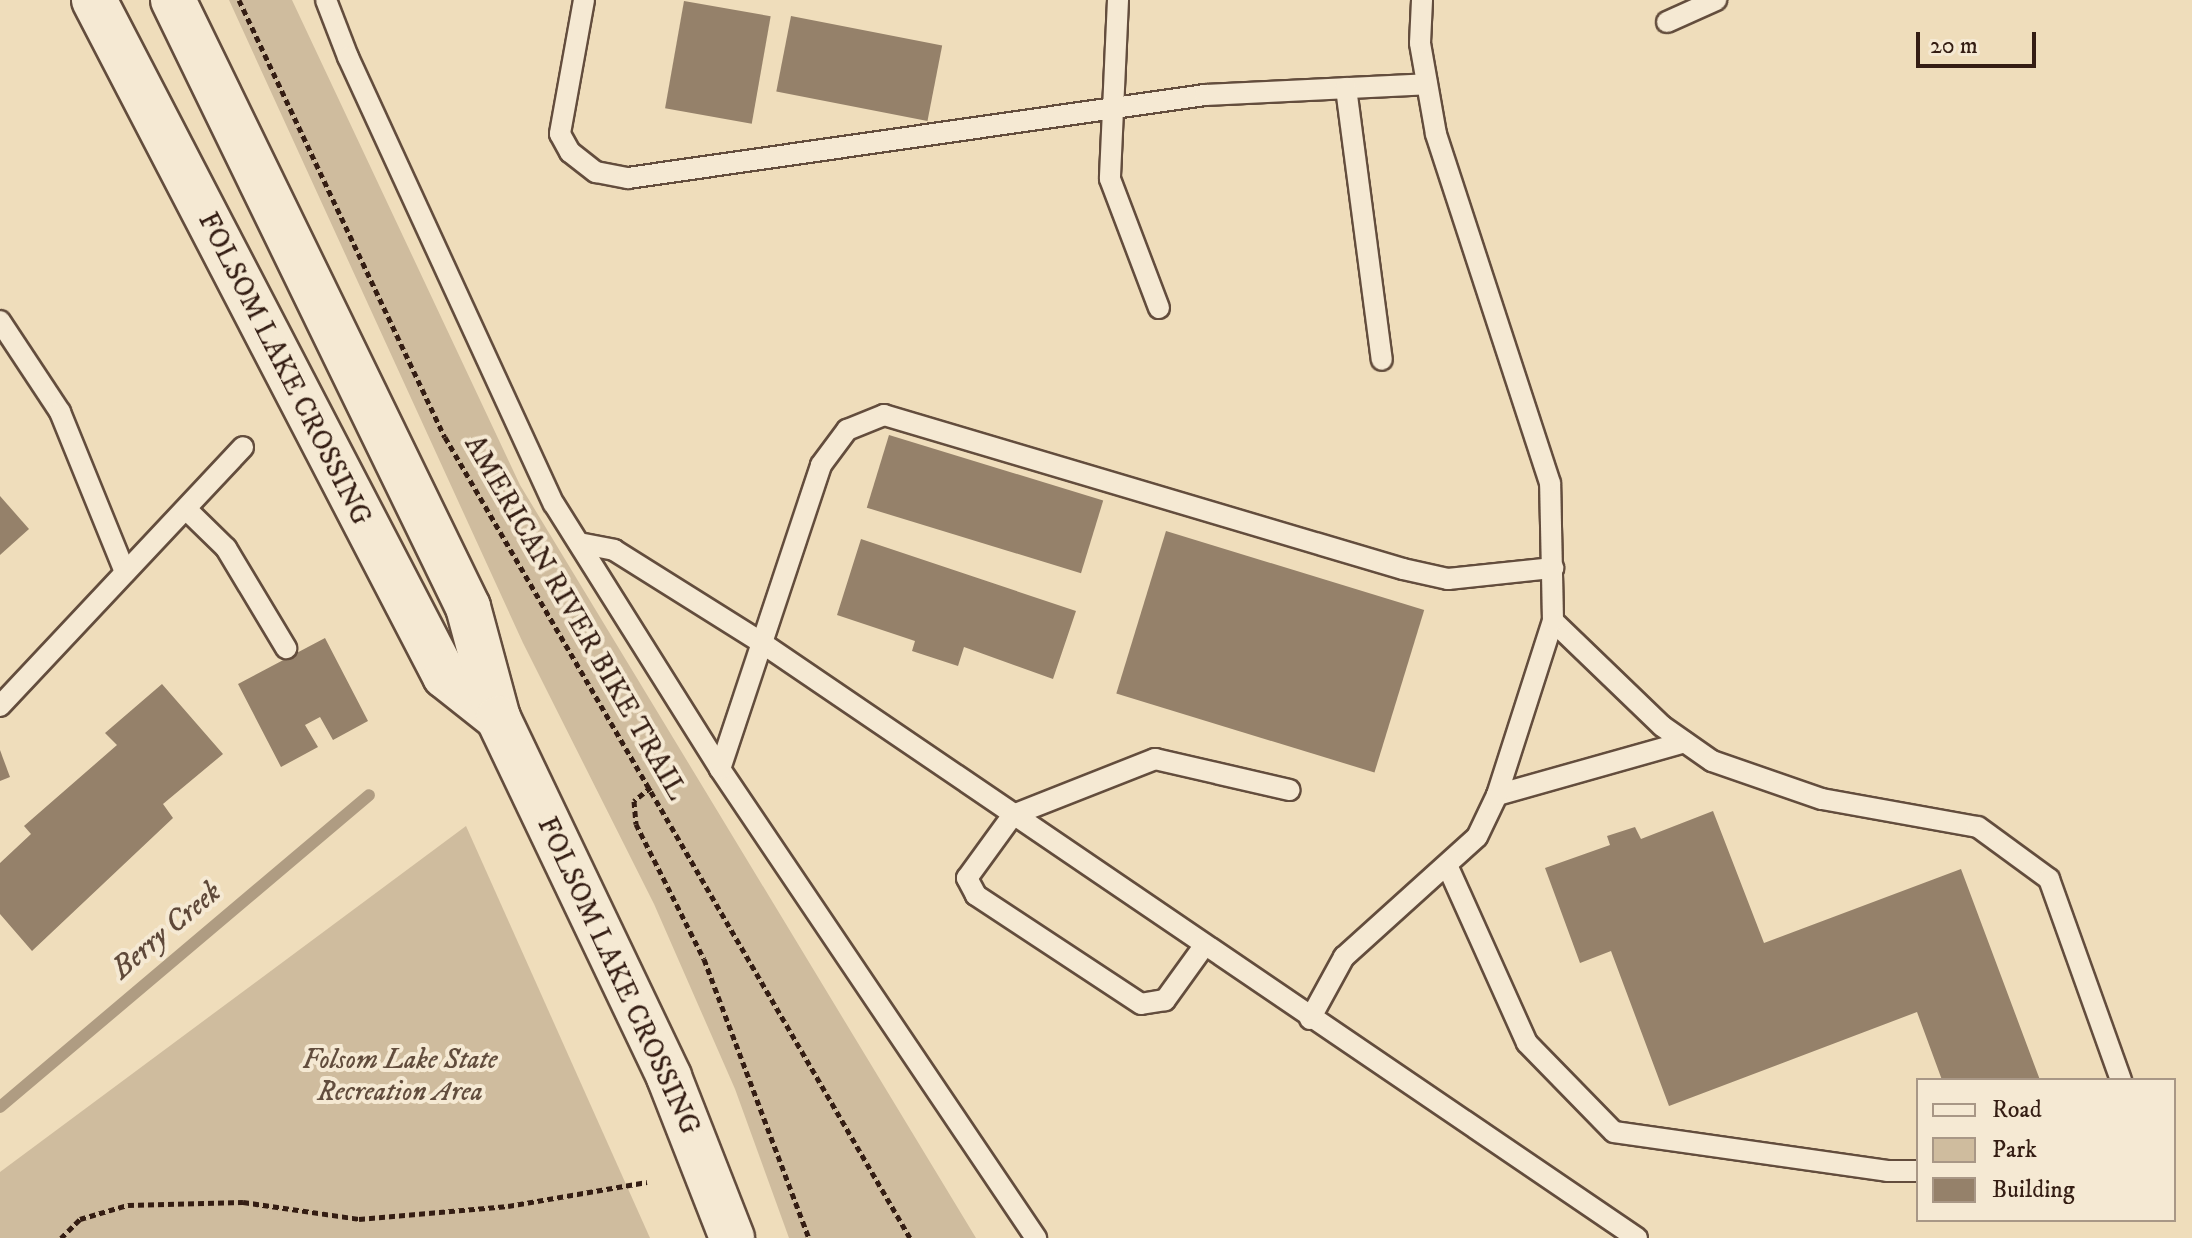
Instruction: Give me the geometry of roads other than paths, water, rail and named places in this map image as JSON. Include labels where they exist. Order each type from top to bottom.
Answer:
[{"type":"main road","name":"FOLSOM LAKE CROSSING","points":[[94,0],[445,676],[498,718]]},
{"type":"main road","name":"FOLSOM LAKE CROSSING","points":[[173,0],[468,607],[498,718],[669,1077],[732,1238]]},
{"type":"lane","points":[[326,0],[548,494],[720,769],[1036,1238]]},
{"type":"lane","points":[[584,0],[560,134],[570,152],[607,174],[628,178],[1205,95],[1427,84]]},
{"type":"lane","points":[[1118,0],[1110,179],[1159,308]]},
{"type":"lane","points":[[1310,1019],[1344,957],[1477,837],[1497,795],[1553,621],[1550,483],[1436,134],[1420,43],[1422,0]]},
{"type":"lane","points":[[1667,22],[1716,0]]},
{"type":"lane","points":[[1346,88],[1382,360]]},
{"type":"lane","points":[[0,321],[60,412],[125,572]]},
{"type":"lane","points":[[720,769],[821,465],[847,430],[884,415],[1403,569],[1448,579],[1553,568]]},
{"type":"lane","points":[[0,706],[243,447]]},
{"type":"lane","points":[[186,509],[226,548],[286,648]]},
{"type":"lane","points":[[579,543],[614,550],[762,643],[1310,1019],[1637,1238]]},
{"type":"lane","points":[[1553,621],[1685,742],[1712,761],[1822,799],[1978,827],[2049,879],[2120,1078]]},
{"type":"lane","points":[[1497,795],[1685,742]]},
{"type":"lane","points":[[1204,946],[1165,1000],[1141,1004],[976,895],[967,878],[1013,815],[1155,759],[1289,790]]},
{"type":"lane","points":[[1447,865],[1527,1043],[1614,1132],[1887,1171],[1916,1171]]},
{"type":"waterway","name":"Berry Creek","points":[[0,1107],[369,795]]},
{"type":"park label","name":"Folsom Lake State Recreation Area","points":[[400,1076]]}]
